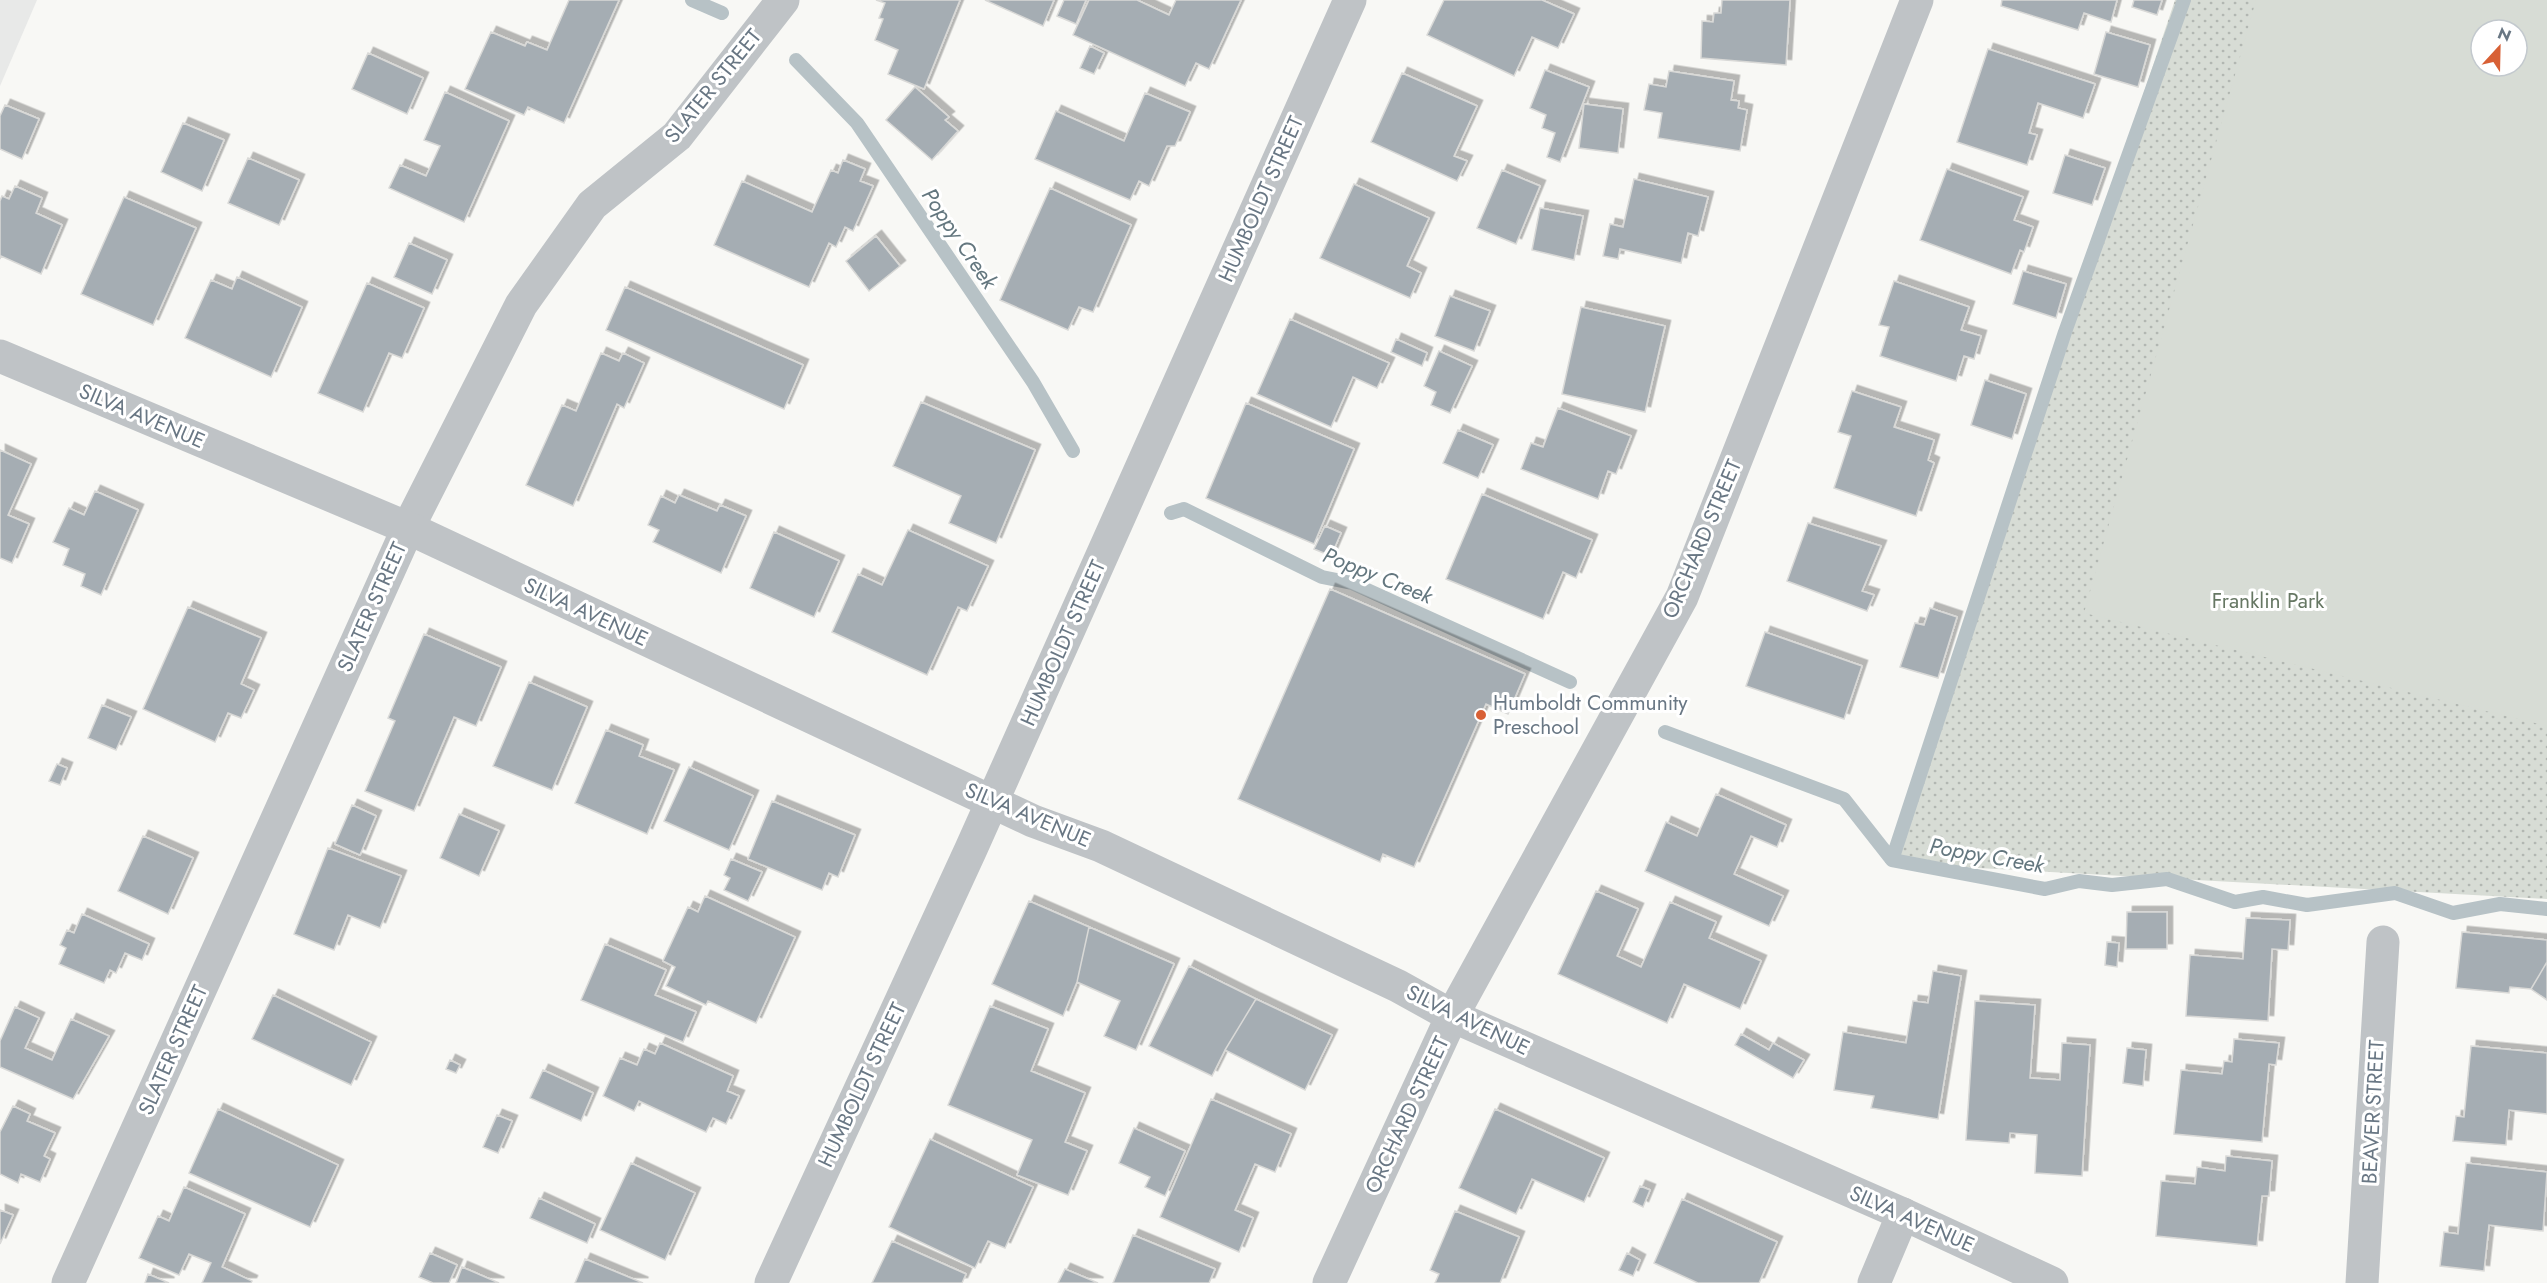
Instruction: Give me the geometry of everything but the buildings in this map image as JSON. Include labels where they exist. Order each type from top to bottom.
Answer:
[{"type":"street","name":"SLATER STREET","points":[[68,1283],[408,528],[521,305],[592,205],[677,136],[783,0]]},
{"type":"street","name":"HUMBOLDT STREET","points":[[771,1283],[992,801],[1350,0]]},
{"type":"street","name":"ORCHARD STREET","points":[[1329,1283],[1452,1016],[1682,597],[1917,0]]},
{"type":"street","name":"SILVA AVENUE","points":[[0,356],[408,528],[1033,821],[1101,846],[1398,986],[1452,1016],[1903,1214],[2052,1283]]},
{"type":"street","name":"BEAVER STREET","points":[[2362,1283],[2383,942]]},
{"type":"street","points":[[1874,1283],[1903,1214]]},
{"type":"shaded area","points":[[0,0],[37,0],[0,86]]},
{"type":"green space","name":"Franklin Park","points":[[2175,0],[2547,0],[2547,899],[1885,863]]},
{"type":"green space","points":[[2256,0],[2547,0],[2547,726],[2084,613]]},
{"type":"waterway","name":"Poppy Creek","points":[[692,0],[722,13]]},
{"type":"waterway","points":[[1892,860],[2065,332],[2184,0]]},
{"type":"waterway","name":"Poppy Creek","points":[[796,60],[857,123],[1033,382],[1073,451]]},
{"type":"waterway","name":"Poppy Creek","points":[[1171,513],[1184,509],[1322,577],[1352,583],[1570,682]]},
{"type":"waterway","name":"Poppy Creek","points":[[1665,732],[1844,799],[1892,860],[2045,889],[2079,881],[2112,885],[2167,879],[2235,902],[2263,897],[2307,905],[2395,893],[2453,913],[2500,904],[2547,909]]},
{"type":"place","name":"Humboldt Community Preschool","points":[[1481,715]]}]
